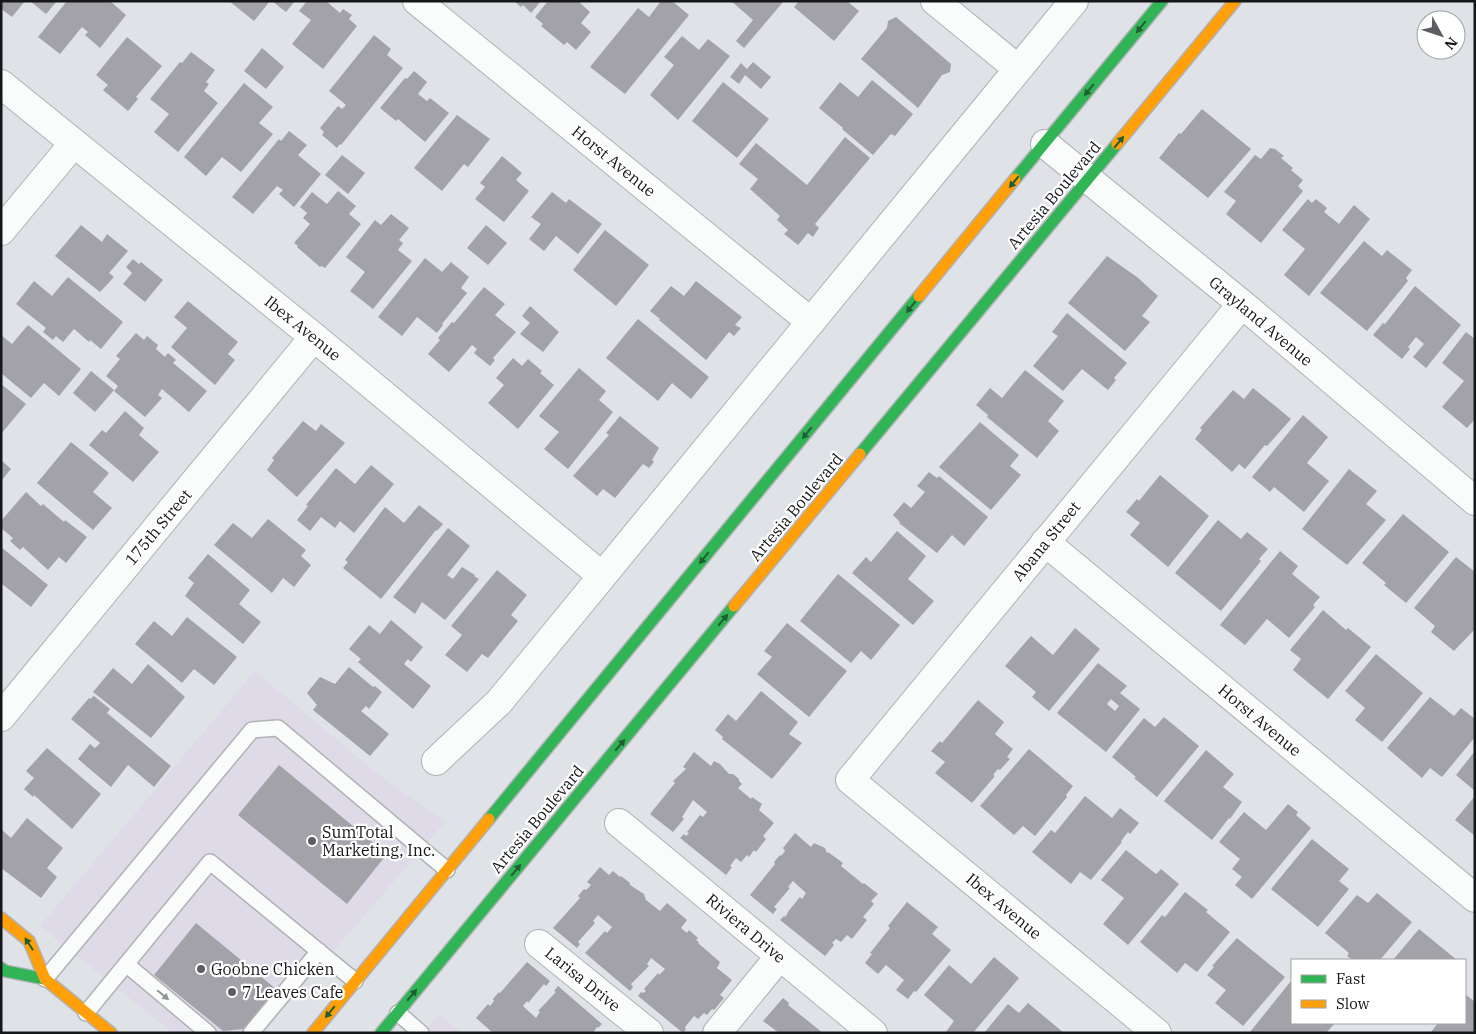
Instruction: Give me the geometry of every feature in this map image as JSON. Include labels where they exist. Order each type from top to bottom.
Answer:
[{"type":"main road","points":[[313,1033],[1162,1]]},
{"type":"main road","name":"Artesia Boulevard","points":[[381,1033],[1235,1]]},
{"type":"main road","points":[[1,918],[30,940],[45,979]]},
{"type":"main road","points":[[1,968],[5,971],[45,979],[111,1033]]},
{"type":"street","name":"Horst Avenue","points":[[417,1],[811,322]]},
{"type":"street","points":[[935,1],[1018,69]]},
{"type":"street","points":[[436,760],[499,702],[1074,1]]},
{"type":"street","name":"Ibex Avenue","points":[[1,84],[314,337],[602,576]]},
{"type":"street","points":[[1,232],[74,143]]},
{"type":"street","name":"Grayland Avenue","points":[[1045,144],[1242,304],[1475,500]]},
{"type":"street","name":"Abana Street","points":[[850,780],[1242,304]]},
{"type":"street","name":"175th Street","points":[[1,717],[314,337]]},
{"type":"street","name":"Horst Avenue","points":[[1045,542],[1475,898]]},
{"type":"street","name":"Ibex Avenue","points":[[850,780],[1157,1033]]},
{"type":"street","name":"Riviera Drive","points":[[619,823],[873,1033]]},
{"type":"street","name":"Larisa Drive","points":[[539,944],[649,1033]]},
{"type":"street","points":[[717,1033],[780,956]]},
{"type":"lane","points":[[45,979],[252,730],[278,728],[447,870]]},
{"type":"lane","points":[[86,1013],[210,862],[355,981]]},
{"type":"lane","points":[[251,1033],[319,951]]},
{"type":"lane","points":[[126,964],[208,1033]]},
{"type":"lane","points":[[398,1013],[421,1033]]},
{"type":"shaded area","points":[[255,671],[384,779],[446,821],[263,1033],[173,1033],[40,926]]},
{"type":"shaded area","points":[[439,1014],[462,1033],[423,1033]]},
{"type":"building","points":[[1,1],[25,1],[12,17],[1,9]]},
{"type":"building","points":[[30,1],[57,1],[46,14]]},
{"type":"building","points":[[67,1],[110,1],[126,15],[100,48],[85,35],[88,32],[82,27],[60,54],[38,37]]},
{"type":"building","points":[[229,1],[270,1],[254,21]]},
{"type":"building","points":[[272,1],[295,1],[286,12]]},
{"type":"building","points":[[307,1],[326,1],[340,13],[343,9],[352,15],[349,19],[357,26],[323,69],[292,44],[311,20],[299,11]]},
{"type":"building","points":[[514,1],[541,1],[531,13],[523,5],[521,7]]},
{"type":"building","points":[[548,1],[578,1],[590,12],[581,23],[591,32],[576,50],[567,42],[564,45],[541,26],[543,24],[535,17]]},
{"type":"building","points":[[661,1],[672,1],[689,15],[625,94],[590,67],[638,8],[649,17]]},
{"type":"building","points":[[731,1],[784,1],[744,48],[736,41],[753,20]]},
{"type":"building","points":[[799,1],[847,1],[859,11],[834,41],[794,7]]},
{"type":"building","points":[[896,17],[951,64],[950,72],[942,75],[918,108],[861,59],[887,28],[888,21]]},
{"type":"building","points":[[374,35],[391,49],[387,55],[403,68],[337,148],[322,135],[324,132],[320,128],[338,106],[342,109],[346,105],[329,91]]},
{"type":"building","points":[[682,36],[699,50],[708,39],[730,56],[678,120],[650,95],[674,65],[664,57]]},
{"type":"building","points":[[127,37],[162,66],[136,97],[138,99],[128,111],[103,90],[108,85],[96,75]]},
{"type":"building","points":[[262,48],[284,67],[266,89],[244,71]]},
{"type":"building","points":[[191,52],[215,70],[206,82],[209,84],[204,91],[218,103],[178,152],[154,132],[169,114],[150,99],[180,62],[182,63]]},
{"type":"building","points":[[753,62],[771,77],[761,89],[745,75],[739,84],[730,77],[741,63],[747,69]]},
{"type":"building","points":[[414,71],[427,82],[418,94],[427,101],[430,98],[449,113],[425,142],[398,119],[396,121],[380,108],[405,78],[407,79]]},
{"type":"building","points":[[872,80],[913,114],[895,136],[891,134],[873,155],[819,108],[840,82],[858,97]]},
{"type":"building","points":[[723,82],[769,119],[737,158],[692,121]]},
{"type":"building","points":[[244,83],[273,107],[259,123],[273,134],[241,172],[222,157],[206,176],[184,157]]},
{"type":"building","points":[[1202,109],[1251,149],[1208,198],[1159,158]]},
{"type":"building","points":[[457,115],[490,139],[468,167],[464,164],[442,191],[414,168]]},
{"type":"building","points":[[289,131],[307,145],[298,155],[321,174],[294,207],[279,194],[283,190],[277,186],[253,214],[232,197],[279,139],[281,141]]},
{"type":"building","points":[[845,137],[870,158],[815,224],[819,228],[813,237],[808,233],[798,245],[784,234],[788,230],[777,220],[780,216],[750,189],[758,179],[739,164],[756,143],[807,185]]},
{"type":"building","points":[[1270,148],[1275,149],[1284,156],[1281,158],[1303,180],[1298,186],[1303,191],[1261,243],[1226,214],[1236,201],[1224,192],[1255,155],[1261,159]]},
{"type":"building","points":[[342,155],[365,173],[348,194],[325,175]]},
{"type":"building","points":[[502,156],[522,173],[516,180],[529,191],[504,222],[475,199],[485,187],[480,183]]},
{"type":"building","points":[[338,191],[356,206],[349,214],[361,224],[325,268],[320,267],[294,243],[310,224],[303,218],[307,213],[300,207],[312,192],[327,204]]},
{"type":"building","points":[[552,192],[566,203],[569,199],[602,224],[578,254],[556,236],[544,251],[529,239],[541,224],[531,217]]},
{"type":"building","points":[[1308,199],[1312,203],[1316,199],[1327,208],[1324,212],[1339,224],[1354,205],[1370,219],[1309,296],[1284,275],[1305,249],[1282,230]]},
{"type":"building","points":[[391,214],[409,228],[399,240],[403,243],[398,250],[412,261],[373,309],[350,291],[365,272],[346,257],[375,220],[381,225]]},
{"type":"building","points":[[81,225],[102,242],[107,234],[128,251],[109,273],[114,277],[100,292],[55,256]]},
{"type":"building","points":[[486,225],[507,243],[488,265],[467,248]]},
{"type":"building","points":[[605,230],[649,265],[616,306],[573,270]]},
{"type":"building","points":[[1364,241],[1382,256],[1387,250],[1412,270],[1406,278],[1408,281],[1367,331],[1320,293]]},
{"type":"building","points":[[1107,256],[1137,277],[1158,296],[1142,316],[1150,322],[1125,351],[1068,303]]},
{"type":"building","points":[[425,258],[442,272],[451,262],[469,277],[461,288],[467,293],[437,333],[417,317],[402,336],[378,317]]},
{"type":"building","points":[[133,259],[139,264],[141,262],[163,280],[145,302],[123,284],[132,273],[126,267]]},
{"type":"building","points":[[68,277],[123,322],[101,349],[90,340],[89,342],[74,329],[63,342],[56,336],[53,340],[43,332],[46,328],[16,304],[34,281],[52,296]]},
{"type":"building","points":[[696,281],[742,317],[735,325],[741,328],[734,336],[729,332],[706,360],[650,311],[671,286],[684,296]]},
{"type":"building","points":[[1415,286],[1461,325],[1426,368],[1413,357],[1424,344],[1416,337],[1402,359],[1373,335],[1383,323],[1385,324]]},
{"type":"building","points":[[484,287],[505,304],[495,315],[516,332],[493,358],[495,360],[490,366],[474,353],[477,349],[472,345],[449,372],[428,354],[440,340],[438,338],[452,322],[454,323]]},
{"type":"building","points":[[188,301],[238,342],[228,354],[235,360],[215,385],[171,347],[187,328],[174,317]]},
{"type":"building","points":[[530,306],[559,332],[543,352],[520,334],[530,323],[522,316]]},
{"type":"building","points":[[1067,313],[1127,363],[1114,378],[1116,380],[1108,390],[1082,369],[1063,391],[1033,366],[1058,336],[1052,332]]},
{"type":"building","points":[[638,319],[709,377],[691,399],[672,383],[658,401],[606,358]]},
{"type":"building","points":[[28,325],[81,369],[59,396],[44,383],[31,398],[1,373],[1,335],[12,344]]},
{"type":"building","points":[[1466,332],[1475,339],[1475,419],[1467,428],[1442,407],[1464,381],[1442,363]]},
{"type":"building","points":[[136,333],[144,340],[147,336],[158,345],[156,349],[165,357],[168,353],[176,360],[173,363],[207,391],[189,412],[162,389],[158,395],[162,398],[145,417],[114,391],[118,386],[106,376],[120,359],[116,356]]},
{"type":"building","points":[[513,358],[522,366],[528,359],[554,385],[518,429],[488,403],[504,385],[496,378]]},
{"type":"building","points":[[579,368],[606,391],[599,400],[613,412],[568,469],[544,449],[559,432],[539,416]]},
{"type":"building","points":[[1025,370],[1064,401],[1048,421],[1059,431],[1037,458],[987,417],[988,415],[976,405],[990,388],[1002,398]]},
{"type":"building","points":[[91,371],[114,390],[95,412],[73,393]]},
{"type":"building","points":[[1,384],[26,404],[1,434]]},
{"type":"building","points":[[1253,388],[1291,419],[1267,446],[1265,445],[1245,469],[1239,464],[1232,472],[1195,439],[1202,430],[1200,428],[1233,390],[1244,399]]},
{"type":"building","points":[[125,411],[144,428],[139,435],[159,452],[133,482],[89,445],[102,430],[106,433]]},
{"type":"building","points":[[1303,415],[1328,437],[1307,463],[1329,481],[1304,512],[1274,487],[1270,492],[1252,477]]},
{"type":"building","points":[[620,416],[659,448],[652,460],[654,462],[649,468],[643,464],[615,498],[603,489],[597,496],[573,476],[609,435],[606,433]]},
{"type":"building","points":[[303,421],[316,431],[321,424],[345,443],[297,497],[267,470],[274,460],[272,458]]},
{"type":"building","points":[[980,422],[1019,455],[1010,466],[1021,475],[991,510],[939,467]]},
{"type":"building","points":[[71,442],[109,473],[93,492],[112,508],[93,530],[37,483]]},
{"type":"building","points":[[1,460],[11,469],[1,481]]},
{"type":"building","points":[[371,465],[394,484],[354,533],[340,521],[335,528],[321,517],[310,531],[297,520],[308,506],[306,505],[336,468],[355,484]]},
{"type":"building","points":[[1349,469],[1377,491],[1366,504],[1386,520],[1347,565],[1302,529]]},
{"type":"building","points":[[929,472],[937,478],[939,476],[988,517],[964,546],[952,535],[937,553],[899,523],[893,515],[904,502],[911,508],[925,492],[917,486]]},
{"type":"building","points":[[1160,475],[1209,516],[1168,567],[1130,535],[1140,523],[1126,512],[1137,499],[1139,501]]},
{"type":"building","points":[[26,492],[41,506],[43,504],[64,522],[65,520],[87,537],[66,563],[59,557],[48,570],[23,547],[20,550],[10,541],[13,538],[1,528],[1,521]]},
{"type":"building","points":[[419,505],[443,524],[436,530],[381,599],[343,568],[348,562],[345,560],[385,507],[404,523]]},
{"type":"building","points":[[1403,514],[1449,552],[1406,603],[1362,563]]},
{"type":"building","points":[[268,519],[306,550],[301,556],[311,565],[294,587],[283,578],[272,593],[214,545],[233,523],[252,538]]},
{"type":"building","points":[[1218,520],[1241,539],[1247,532],[1268,549],[1259,559],[1261,561],[1221,611],[1175,573]]},
{"type":"building","points":[[448,528],[470,546],[447,575],[453,579],[462,567],[479,579],[445,620],[422,602],[415,614],[393,597]]},
{"type":"building","points":[[897,531],[926,556],[908,579],[934,601],[913,625],[852,573],[866,557],[871,562]]},
{"type":"building","points":[[1,547],[48,585],[31,607],[1,585]]},
{"type":"building","points":[[1280,551],[1298,566],[1292,574],[1320,597],[1313,605],[1315,607],[1289,638],[1267,619],[1245,645],[1220,625]]},
{"type":"building","points":[[208,554],[250,590],[239,604],[261,622],[243,644],[185,596],[194,583],[188,578]]},
{"type":"building","points":[[1456,557],[1475,572],[1475,629],[1454,651],[1431,632],[1435,626],[1414,608]]},
{"type":"building","points":[[497,570],[527,595],[511,615],[518,621],[488,658],[482,654],[467,672],[445,655],[462,635],[451,626]]},
{"type":"building","points":[[838,574],[900,625],[871,660],[861,651],[851,663],[800,621]]},
{"type":"building","points":[[1323,610],[1346,630],[1348,628],[1371,647],[1328,699],[1293,670],[1301,659],[1290,650]]},
{"type":"building","points":[[187,617],[237,657],[214,685],[194,669],[182,683],[135,644],[154,621],[172,636]]},
{"type":"building","points":[[391,620],[423,647],[411,662],[408,659],[404,664],[431,686],[413,709],[358,662],[361,659],[349,649],[369,625],[380,634]]},
{"type":"building","points":[[787,623],[847,671],[809,717],[757,674],[772,657],[764,651]]},
{"type":"building","points":[[1075,628],[1100,649],[1049,711],[1032,697],[1036,692],[1005,666],[1031,636],[1053,655]]},
{"type":"building","points":[[1376,654],[1423,693],[1382,742],[1355,720],[1365,708],[1345,691]]},
{"type":"building","points":[[1098,663],[1127,686],[1120,693],[1140,709],[1106,752],[1057,713]],"holes":[[[1111,699],[1119,706],[1115,711],[1107,704]]]},
{"type":"building","points":[[148,664],[185,697],[151,738],[93,692],[113,668],[132,684]]},
{"type":"building","points":[[349,667],[382,692],[369,709],[366,706],[361,711],[389,734],[370,756],[313,710],[317,705],[307,693],[320,677],[335,684]]},
{"type":"building","points":[[761,691],[798,722],[789,734],[802,743],[772,779],[722,739],[723,737],[715,730],[728,714],[736,721]]},
{"type":"building","points":[[94,696],[110,709],[107,713],[171,766],[154,787],[128,765],[111,787],[78,759],[90,744],[95,748],[100,743],[71,719],[89,698]]},
{"type":"building","points":[[1430,697],[1454,716],[1461,708],[1475,719],[1475,737],[1442,777],[1430,768],[1422,778],[1387,748]]},
{"type":"building","points":[[978,700],[1004,722],[995,734],[1013,749],[1007,757],[1010,759],[1000,770],[998,769],[993,775],[995,776],[972,803],[935,773],[945,762],[931,751],[940,741],[942,743]]},
{"type":"building","points":[[1164,717],[1199,746],[1157,797],[1112,757],[1144,718],[1155,727]]},
{"type":"building","points":[[47,748],[101,794],[72,829],[34,795],[33,797],[24,789],[34,778],[26,771]]},
{"type":"building","points":[[1029,749],[1073,786],[1066,795],[1067,797],[1035,836],[1023,826],[1014,835],[980,806]]},
{"type":"building","points":[[1206,750],[1234,774],[1223,787],[1242,802],[1212,840],[1164,801]]},
{"type":"building","points":[[1475,751],[1475,791],[1456,775]]},
{"type":"building","points":[[694,752],[711,766],[714,761],[720,764],[729,774],[733,774],[739,779],[742,784],[738,788],[751,799],[752,797],[762,804],[759,810],[774,823],[763,836],[766,839],[756,852],[754,850],[749,857],[747,855],[741,862],[736,858],[726,875],[680,838],[684,834],[686,836],[700,815],[703,817],[707,812],[693,800],[682,817],[684,819],[673,832],[650,814],[675,783],[673,781],[686,769],[683,767]]},
{"type":"building","points":[[279,765],[387,854],[347,904],[238,815]]},
{"type":"building","points":[[1085,796],[1112,818],[1120,808],[1139,823],[1130,834],[1128,832],[1091,880],[1080,872],[1071,884],[1032,852],[1051,830],[1055,833]]},
{"type":"building","points":[[1475,796],[1475,836],[1455,820]]},
{"type":"building","points":[[1288,804],[1298,812],[1296,815],[1311,828],[1252,899],[1235,885],[1242,877],[1232,869],[1240,859],[1219,842],[1244,812],[1266,830]]},
{"type":"building","points":[[27,818],[63,848],[47,868],[57,877],[41,898],[1,868],[1,829],[11,838]]},
{"type":"building","points":[[795,833],[811,847],[814,843],[825,848],[827,853],[843,863],[841,866],[878,894],[871,901],[874,904],[863,917],[867,920],[852,939],[847,935],[841,942],[836,939],[832,943],[834,945],[825,956],[780,920],[785,917],[800,897],[802,899],[806,893],[793,881],[788,887],[790,888],[774,907],[777,909],[773,914],[750,895],[775,864],[774,862],[785,851],[783,848]]},
{"type":"building","points":[[1312,839],[1349,869],[1339,881],[1349,889],[1318,927],[1271,889]]},
{"type":"building","points":[[1126,850],[1156,874],[1161,869],[1179,884],[1128,945],[1103,924],[1124,898],[1101,880]]},
{"type":"building","points":[[600,867],[609,875],[613,871],[621,876],[630,885],[644,894],[646,900],[660,911],[667,903],[687,920],[681,928],[687,933],[689,930],[698,938],[696,940],[698,943],[720,962],[717,968],[732,980],[720,995],[724,998],[714,1010],[712,1009],[707,1015],[704,1013],[698,1019],[694,1016],[685,1027],[686,1029],[683,1033],[638,996],[641,992],[646,991],[644,989],[658,973],[659,975],[665,969],[651,958],[647,964],[649,966],[631,984],[633,987],[630,991],[585,953],[605,931],[607,933],[612,927],[598,915],[593,921],[595,923],[578,942],[580,944],[577,948],[553,928],[580,898],[578,896],[584,889],[586,890],[591,885],[587,882]]},
{"type":"building","points":[[1185,892],[1208,910],[1206,912],[1230,932],[1197,972],[1185,963],[1177,973],[1140,942],[1162,915],[1165,917]]},
{"type":"building","points":[[1377,893],[1412,922],[1381,959],[1352,959],[1347,956],[1349,953],[1325,933],[1357,895],[1368,903]]},
{"type":"building","points":[[907,902],[938,927],[932,934],[951,950],[908,999],[896,990],[904,980],[886,965],[878,974],[865,963],[872,954],[870,953],[890,928],[888,926]]},
{"type":"building","points":[[196,923],[276,989],[244,1029],[223,1031],[154,975]]},
{"type":"building","points":[[1419,929],[1456,959],[1394,959]]},
{"type":"building","points":[[1237,938],[1285,977],[1243,1026],[1215,1003],[1226,990],[1207,975],[1214,967],[1212,966]]},
{"type":"building","points":[[994,957],[1019,978],[973,1033],[945,1033],[954,1021],[924,995],[949,965],[971,984]]},
{"type":"building","points":[[527,962],[550,981],[546,986],[544,984],[528,1003],[527,1001],[523,1006],[536,1018],[540,1012],[538,1011],[556,992],[554,991],[558,986],[602,1024],[593,1033],[493,1033],[476,1018],[488,1004],[490,1006],[494,1001],[493,999]]},
{"type":"building","points":[[1291,981],[1291,1024],[1334,1024],[1326,1033],[1250,1032]]},
{"type":"building","points":[[1466,995],[1475,1002],[1475,1033],[1431,1032],[1437,1024],[1466,1024]]},
{"type":"building","points":[[783,998],[789,1003],[788,1005],[823,1033],[779,1033],[763,1021]]},
{"type":"building","points":[[1028,1003],[1064,1033],[984,1033],[1008,1004],[1019,1013]]},
{"type":"traffic: fast","points":[[1015,179],[1162,1]]},
{"type":"traffic: fast","points":[[860,454],[1117,144]]},
{"type":"traffic: fast","points":[[489,819],[919,296]]},
{"type":"traffic: fast","points":[[381,1033],[734,606]]},
{"type":"traffic: fast","points":[[1,968],[5,971],[45,979]]},
{"type":"traffic: slow","points":[[1117,144],[1235,1]]},
{"type":"traffic: slow","points":[[919,296],[1015,179]]},
{"type":"traffic: slow","points":[[734,606],[860,454]]},
{"type":"traffic: slow","points":[[313,1033],[489,819]]},
{"type":"traffic: slow","points":[[1,918],[29,941],[45,979],[111,1033]]},
{"type":"place","name":"SumTotal Marketing, Inc.","points":[[312,841]]},
{"type":"place","name":"Goobne Chicken","points":[[201,969]]},
{"type":"place","name":"7 Leaves Cafe","points":[[232,992]]}]
